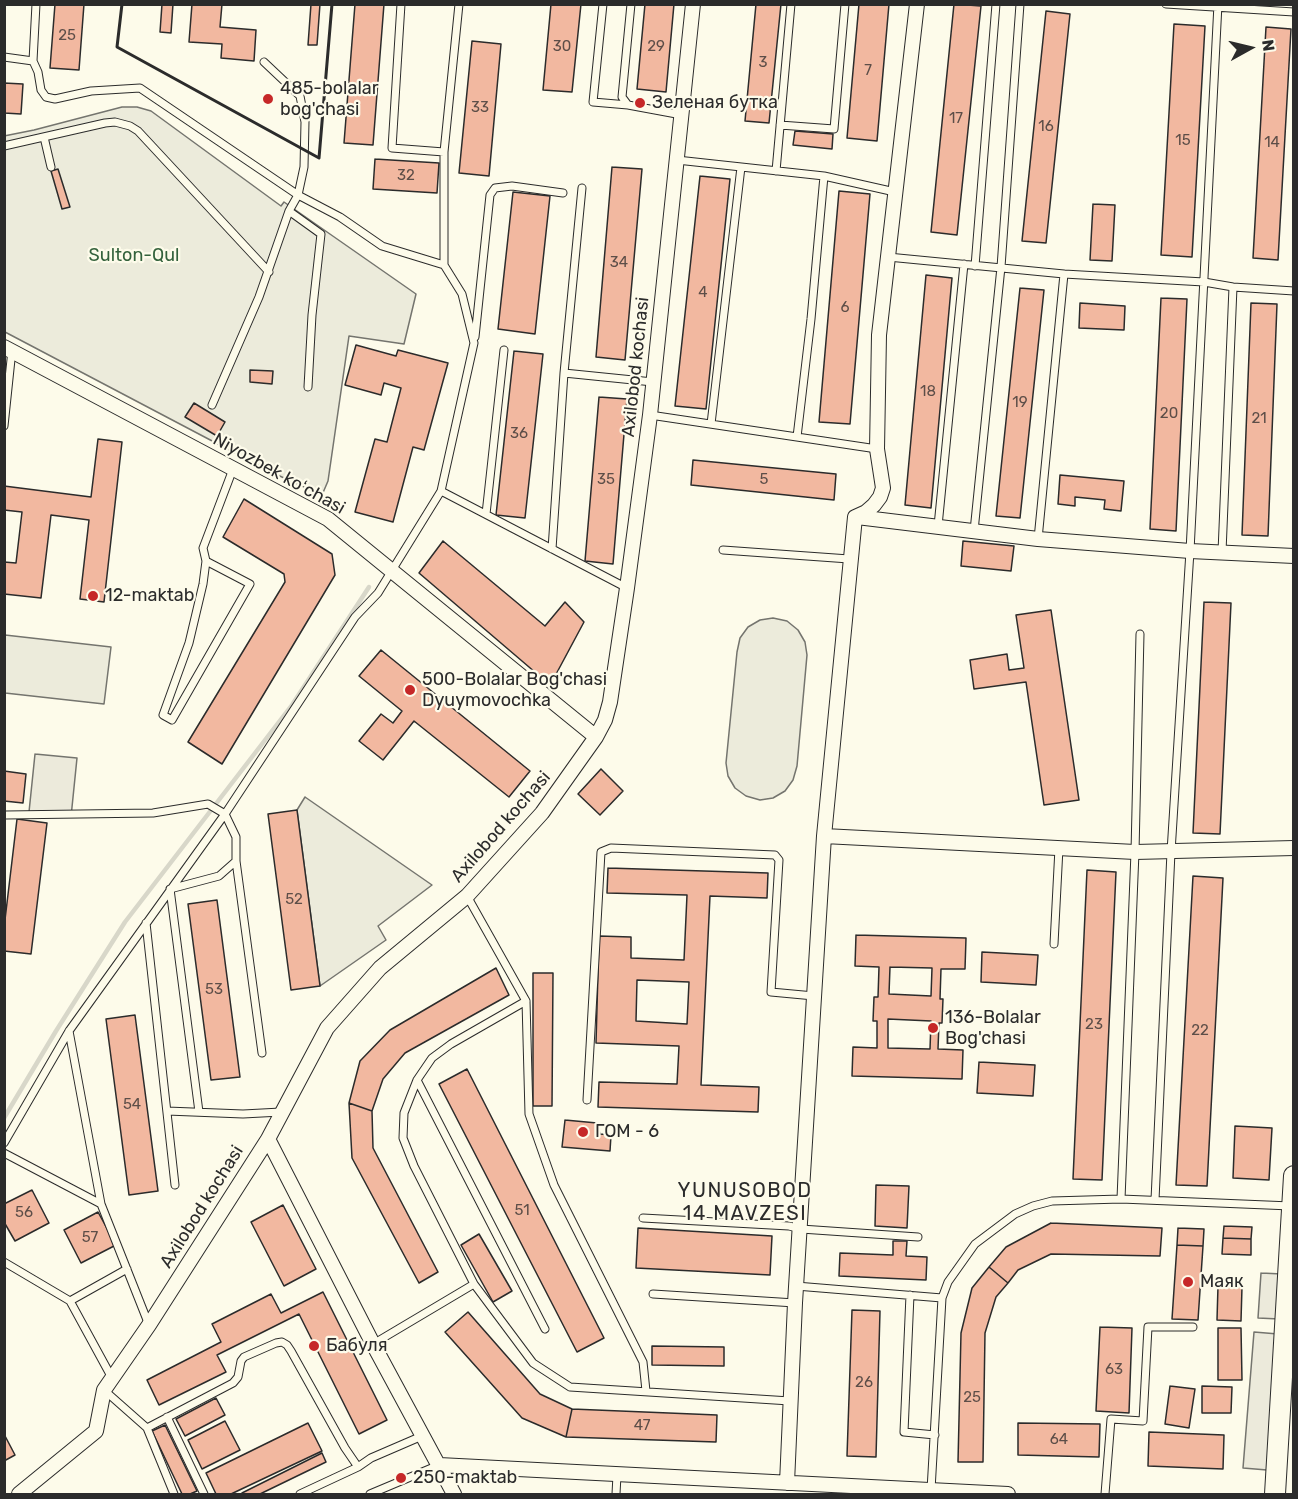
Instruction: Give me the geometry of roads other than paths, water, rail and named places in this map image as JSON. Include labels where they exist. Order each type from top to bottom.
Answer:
[{"type":"main road","points":[[1275,1494],[1293,1176]]},
{"type":"street","name":"Axilobod kochasi","points":[[19,1494],[96,1431],[108,1384],[149,1325],[267,1139],[327,1028],[381,968],[467,896],[542,813],[596,737],[605,720],[610,702],[627,588],[650,415],[693,4]]},
{"type":"street","points":[[855,517],[866,512],[880,497],[883,488],[877,449],[879,335],[917,4]]},
{"type":"street","name":"Niyozbek koʻchasi","points":[[8,349],[328,519],[596,737]]},
{"type":"street","points":[[855,517],[1038,539],[1190,551],[1293,556]]},
{"type":"street","points":[[787,1484],[795,1303],[824,836],[849,559],[855,517]]},
{"type":"street","points":[[824,836],[1135,852],[1293,848]]},
{"type":"street","points":[[267,1139],[454,1494]]},
{"type":"street","points":[[439,1465],[617,1474],[764,1489],[787,1484],[1008,1494]]},
{"type":"lane","points":[[36,4],[33,62],[46,97],[55,99],[91,91],[140,88],[298,195],[340,217],[382,246],[444,265]]},
{"type":"lane","points":[[400,4],[392,148],[444,152]]},
{"type":"lane","points":[[459,4],[444,152],[444,265],[462,294],[474,343]]},
{"type":"lane","points":[[603,4],[593,102],[628,105],[682,115]]},
{"type":"lane","points":[[628,105],[622,97],[631,4]]},
{"type":"lane","points":[[776,171],[790,4]]},
{"type":"lane","points":[[780,125],[834,129],[845,4]]},
{"type":"lane","points":[[975,266],[996,4]]},
{"type":"lane","points":[[974,531],[1000,267],[1020,4]]},
{"type":"lane","points":[[1166,4],[1244,7],[1293,12]]},
{"type":"lane","points":[[1155,1200],[1171,852],[1190,551],[1218,6]]},
{"type":"lane","points":[[4,57],[33,62]]},
{"type":"lane","points":[[212,405],[269,272],[290,211],[298,195],[304,167],[305,122],[300,96],[264,62]]},
{"type":"lane","points":[[4,146],[115,122],[130,126],[138,131],[269,272]]},
{"type":"lane","points":[[44,137],[51,167]]},
{"type":"lane","points":[[677,160],[824,176],[895,192]]},
{"type":"lane","points":[[711,424],[741,167]]},
{"type":"lane","points":[[796,437],[811,319],[824,176]]},
{"type":"lane","points":[[4,1143],[69,1031],[225,814],[355,617],[378,593],[441,491],[474,343],[490,195],[495,188],[512,186],[563,193]]},
{"type":"lane","points":[[552,549],[564,374],[582,188]]},
{"type":"lane","points":[[290,211],[321,234],[312,315],[308,387]]},
{"type":"lane","points":[[888,256],[1064,274],[1204,282],[1233,287],[1293,291]]},
{"type":"lane","points":[[938,526],[963,264]]},
{"type":"lane","points":[[1038,539],[1064,274]]},
{"type":"lane","points":[[1222,552],[1233,287]]},
{"type":"lane","points":[[4,426],[8,349]]},
{"type":"lane","points":[[486,514],[504,350]]},
{"type":"lane","points":[[564,374],[653,382]]},
{"type":"lane","points":[[650,415],[877,449]]},
{"type":"lane","points":[[206,561],[250,584],[172,720],[163,715],[189,642],[203,584],[206,561],[203,548],[233,469]]},
{"type":"lane","points":[[441,491],[627,588]]},
{"type":"lane","points":[[723,550],[849,559]]},
{"type":"lane","points":[[1121,1199],[1135,852],[1140,634]]},
{"type":"lane","points":[[5,817],[153,813],[208,804],[225,814],[236,837],[236,861],[262,1053]]},
{"type":"lane","points":[[587,1100],[602,852],[611,848],[775,855],[779,860],[771,992],[814,996]]},
{"type":"lane","points":[[1054,944],[1059,848]]},
{"type":"lane","points":[[170,889],[219,876],[236,861]]},
{"type":"lane","points":[[170,889],[199,1112]]},
{"type":"lane","points":[[467,896],[526,1001],[529,1114],[554,1185],[643,1362],[646,1391]]},
{"type":"lane","points":[[146,923],[175,1185]]},
{"type":"lane","points":[[526,1001],[451,1044],[432,1058],[417,1080],[404,1113],[403,1138],[414,1166],[474,1284],[533,1363],[570,1387],[790,1401]]},
{"type":"lane","points":[[69,1031],[102,1204],[149,1325]]},
{"type":"lane","points":[[417,1080],[545,1329]]},
{"type":"lane","points":[[166,1111],[243,1114],[280,1112]]},
{"type":"lane","points":[[4,1153],[102,1204]]},
{"type":"lane","points":[[932,1492],[942,1298],[948,1282],[975,1244],[1015,1214],[1052,1201],[1121,1199],[1292,1206]]},
{"type":"lane","points":[[643,1218],[789,1226],[801,1229],[918,1237]]},
{"type":"lane","points":[[4,1262],[70,1302],[108,1384],[147,1428],[174,1494]]},
{"type":"lane","points":[[70,1302],[127,1269]]},
{"type":"lane","points":[[373,1344],[474,1284]]},
{"type":"lane","points":[[796,1286],[942,1298]]},
{"type":"lane","points":[[652,1294],[795,1303]]},
{"type":"lane","points":[[910,1295],[904,1432],[934,1435]]},
{"type":"lane","points":[[1105,1494],[1111,1419],[1143,1421],[1148,1327],[1193,1327]]},
{"type":"lane","points":[[147,1428],[233,1383],[238,1377],[244,1357],[282,1342],[291,1351],[358,1467]]},
{"type":"lane","points":[[167,1417],[204,1494]]},
{"type":"lane","points":[[300,1494],[358,1467],[371,1458],[422,1436]]},
{"type":"lane","points":[[370,1494],[439,1465]]},
{"type":"lane","points":[[616,1494],[617,1474]]},
{"type":"waterway","points":[[4,1118],[125,922],[292,705],[369,587]]},
{"type":"place","name":"485-bolalar bog'chasi","points":[[268,99]]},
{"type":"place","name":"Зеленая бутка","points":[[640,103]]},
{"type":"place","name":"12-maktab","points":[[93,596]]},
{"type":"place","name":"500-Bolalar Bog'chasi Dyuymovochka","points":[[410,690]]},
{"type":"place","name":"136-Bolalar Bog'chasi","points":[[933,1028]]},
{"type":"place","name":"ГОМ - 6","points":[[583,1132]]},
{"type":"place","name":"Маяк","points":[[1188,1282]]},
{"type":"place","name":"Бабуля","points":[[314,1346]]},
{"type":"place","name":"250-maktab","points":[[401,1478]]},
{"type":"district","name":"YUNUSOBOD 14 MAVZESI","points":[[745,1202]]},
{"type":"park label","name":"Sulton-Qul","points":[[134,256]]}]
